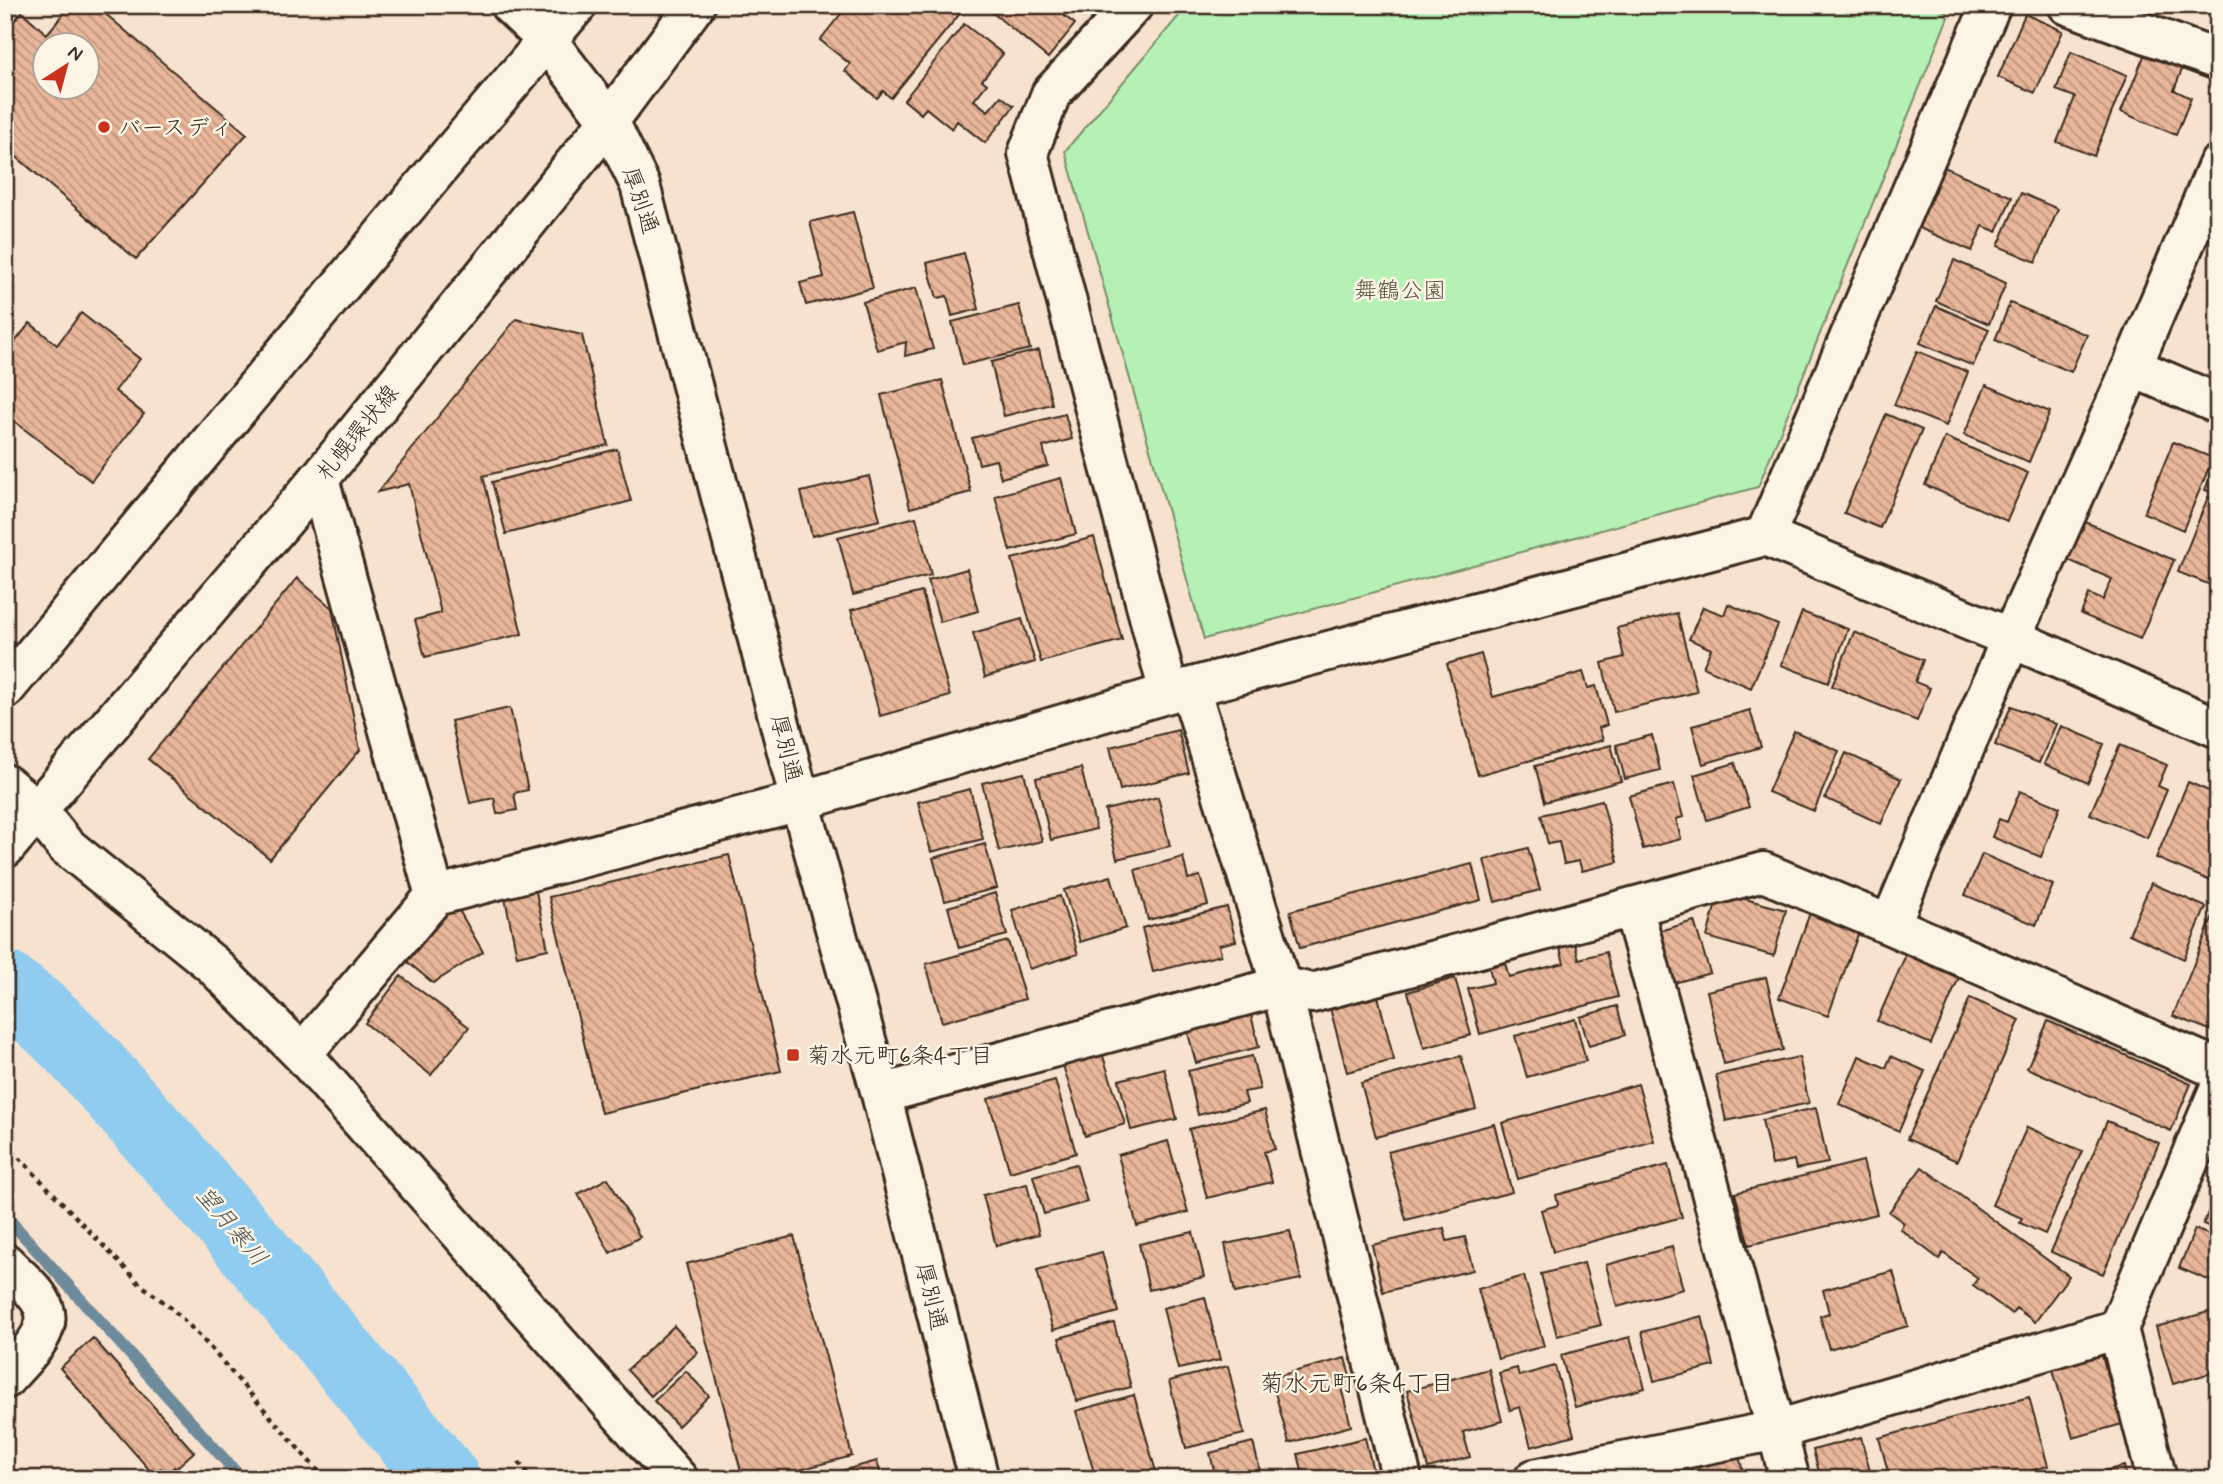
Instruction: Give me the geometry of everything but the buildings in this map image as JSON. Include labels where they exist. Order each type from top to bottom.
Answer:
[{"type":"street","name":"厚別通","points":[[510,5],[547,39],[609,121],[640,185],[800,801],[881,1094],[979,1479]]},
{"type":"street","points":[[5,689],[577,5]]},
{"type":"street","name":"札幌環状線","points":[[5,848],[319,479],[609,121],[695,5]]},
{"type":"street","points":[[1133,5],[1051,93],[1028,153],[1179,690],[1281,986],[1402,1479]]},
{"type":"street","points":[[1765,537],[1991,5]]},
{"type":"street","points":[[2068,5],[2218,60]]},
{"type":"street","points":[[1890,925],[2011,638],[2132,367],[2218,165]]},
{"type":"street","points":[[2132,367],[2218,404]]},
{"type":"street","points":[[319,479],[435,896]]},
{"type":"street","points":[[302,1054],[435,896],[800,801],[1179,690],[1765,537],[2011,638],[2218,728]]},
{"type":"street","points":[[5,784],[37,810],[65,845],[212,964],[302,1054],[678,1479]]},
{"type":"street","points":[[881,1094],[1281,986],[1312,993],[1763,872],[2218,1069]]},
{"type":"street","points":[[1633,908],[1790,1479]]},
{"type":"street","points":[[2157,1479],[2118,1329],[2218,1092]]},
{"type":"street","points":[[5,1263],[36,1296],[44,1309],[45,1320],[43,1331],[35,1343],[5,1379]]},
{"type":"street","points":[[1534,1479],[1777,1430],[2118,1329]]},
{"type":"path","points":[[5,1143],[141,1284],[199,1335],[325,1479]]},
{"type":"path","points":[[519,1462],[531,1479]]},
{"type":"green space","name":"舞鶴公園","points":[[1188,5],[1941,5],[1948,17],[1758,487],[1204,639],[1065,151]]},
{"type":"waterway","name":"望月寒川","points":[[5,987],[47,1020],[102,1077],[265,1264],[444,1479]]},
{"type":"waterway","points":[[5,1215],[242,1479]]},
{"type":"place","name":"バースディ","points":[[104,127]]},
{"type":"place","name":"菊水元町6条4丁目","points":[[793,1055]]},
{"type":"district","name":"菊水元町6条4丁目","points":[[1357,1383]]}]
